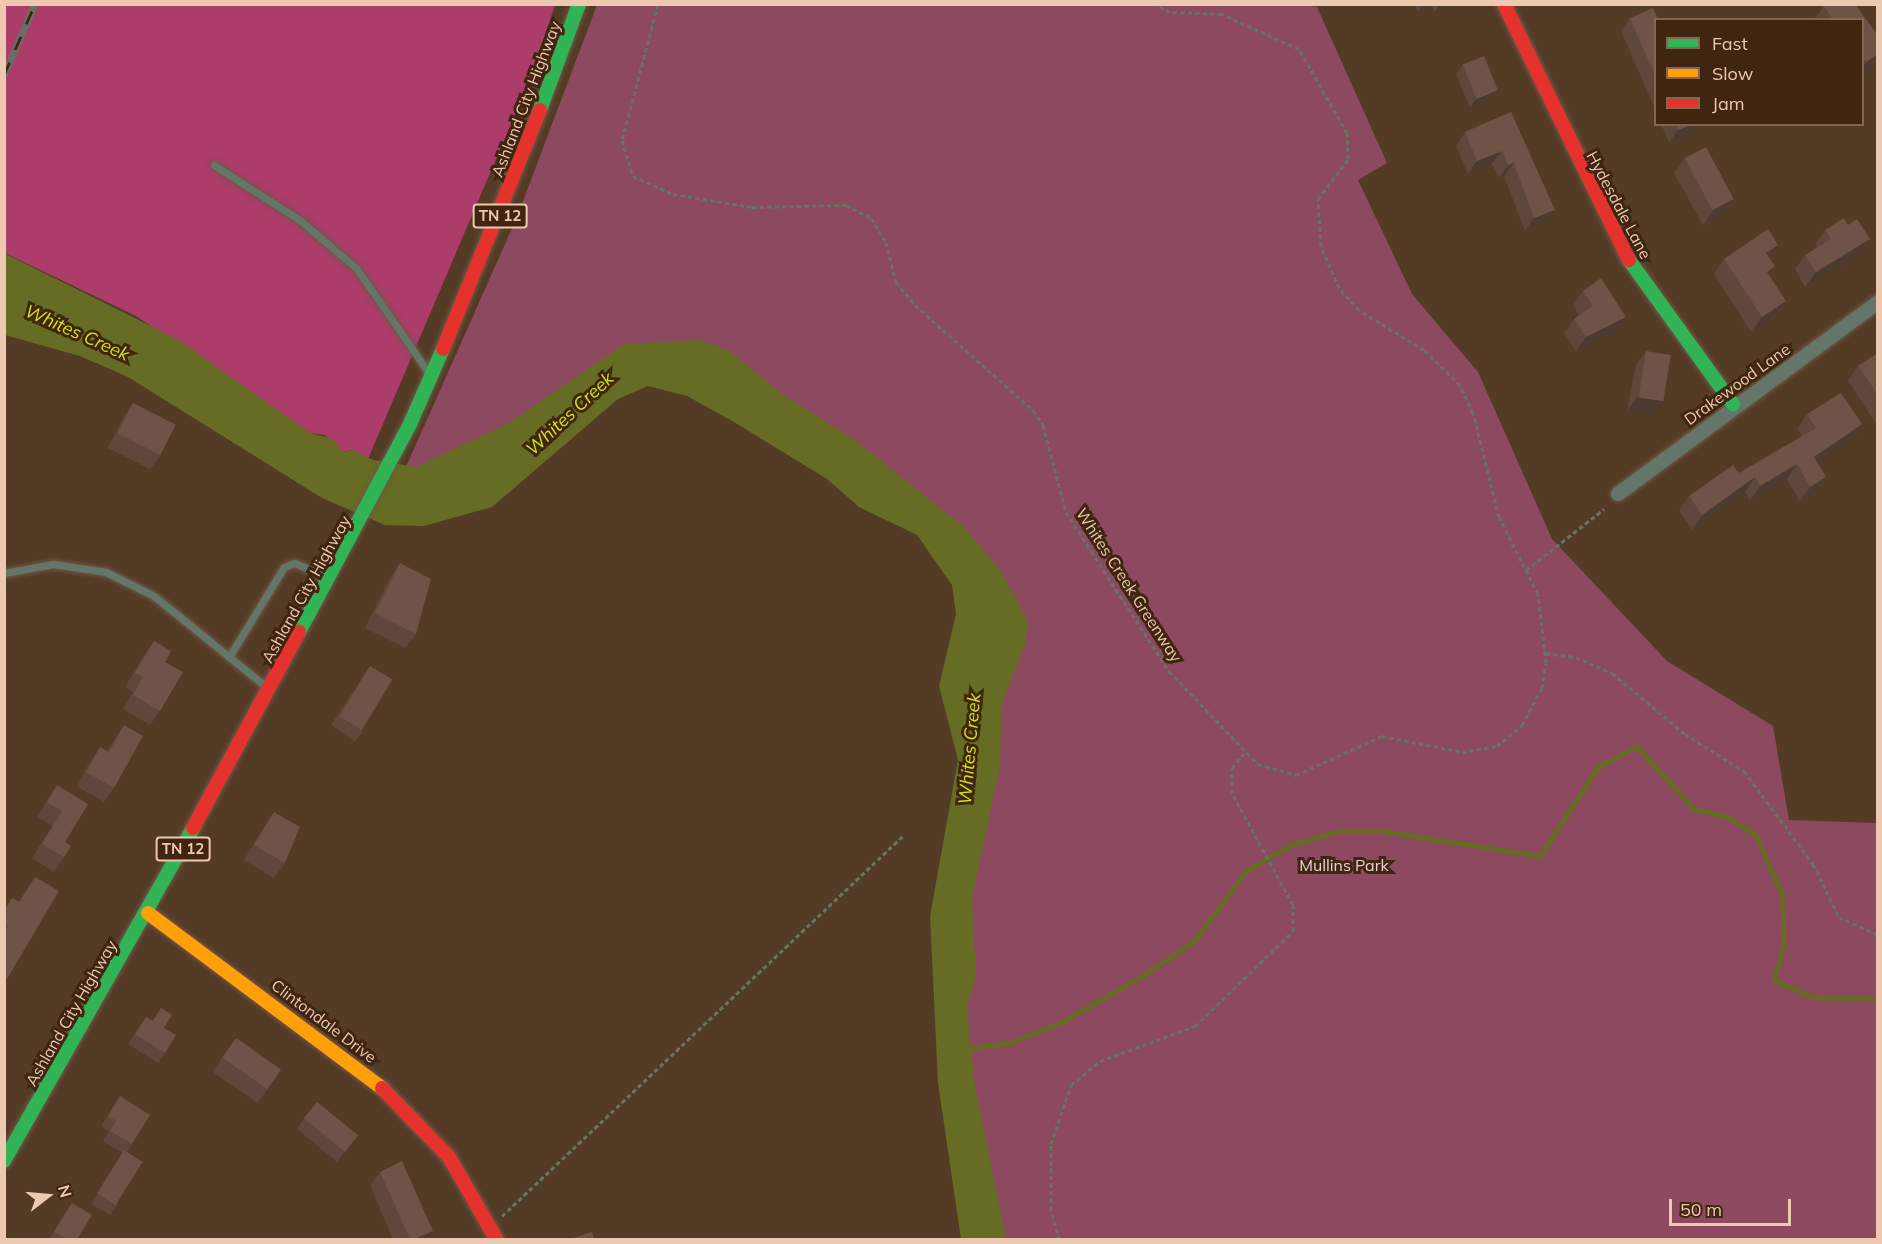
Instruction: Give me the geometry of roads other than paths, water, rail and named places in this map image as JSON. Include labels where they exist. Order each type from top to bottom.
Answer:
[{"type":"main road","name":"Ashland City Highway","points":[[4,1161],[148,912],[356,533],[410,424],[490,243],[579,4]]},
{"type":"main road","name":"Hydesdale Lane","points":[[1504,4],[1627,257],[1734,405]]},
{"type":"main road","name":"Clintondale Drive","points":[[148,912],[365,1070],[449,1158],[493,1234]]},
{"type":"street","name":"Drakewood Lane","points":[[1618,495],[1734,405],[1878,303]]},
{"type":"lane","points":[[214,165],[301,222],[357,269],[431,376]]},
{"type":"lane","points":[[229,657],[284,567],[294,563],[331,578]]},
{"type":"lane","points":[[4,573],[53,564],[106,572],[154,596],[270,690]]},
{"type":"water","name":"Whites Creek","points":[[4,253],[179,340],[310,433],[333,439],[343,452],[353,450],[373,460],[416,467],[507,424],[624,344],[701,340],[730,351],[786,397],[851,437],[964,527],[1000,570],[1028,621],[1025,645],[1002,703],[1000,766],[972,899],[976,976],[967,1006],[974,1080],[1006,1239],[961,1239],[938,1083],[930,916],[958,760],[939,686],[956,614],[952,585],[917,535],[859,507],[827,479],[734,422],[687,396],[648,386],[618,399],[492,507],[424,526],[385,525],[322,498],[128,377],[80,356],[5,335]]},
{"type":"waterway","points":[[965,1049],[1009,1043],[1060,1023],[1144,975],[1194,941],[1246,871],[1291,845],[1336,832],[1389,832],[1540,856],[1598,767],[1637,746],[1694,809],[1729,817],[1756,835],[1783,895],[1784,946],[1774,980],[1812,997],[1878,999]]},
{"type":"railway","points":[[4,75],[35,4]]},
{"type":"park label","name":"Mullins Park","points":[[1344,865]]}]
